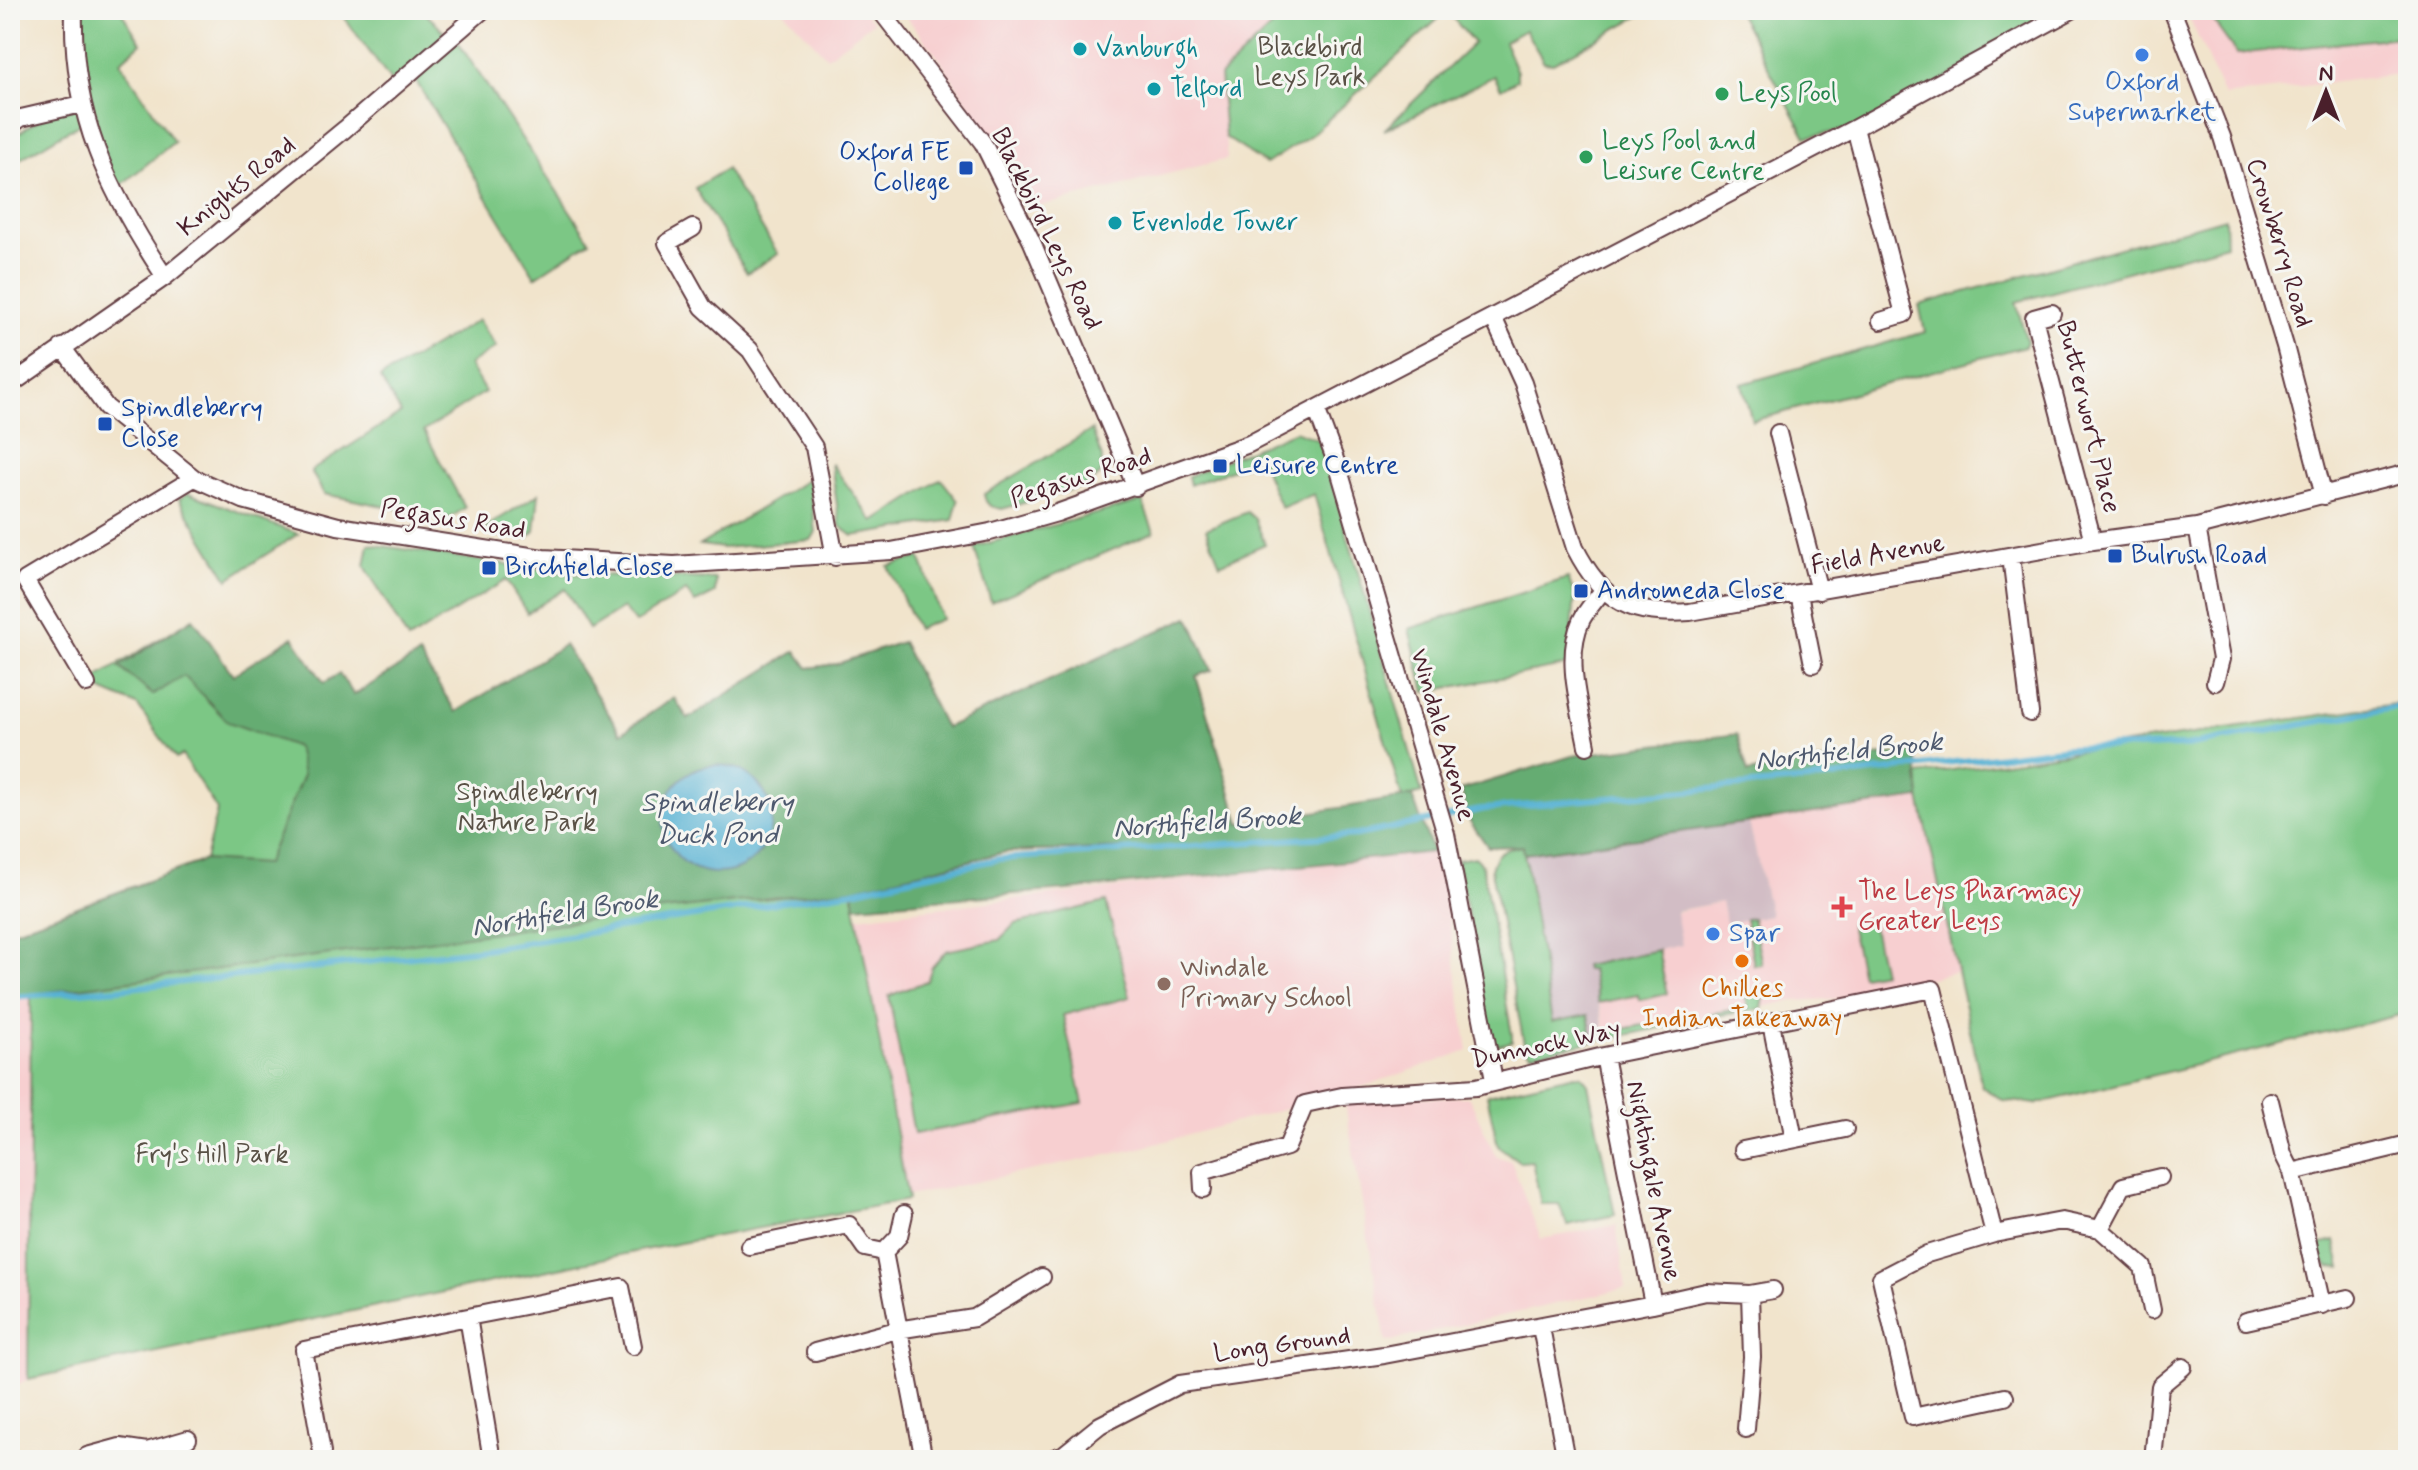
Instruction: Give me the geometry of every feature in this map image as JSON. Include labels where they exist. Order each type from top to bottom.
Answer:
[{"type":"street","points":[[74,10],[73,42],[85,122],[114,191],[165,277]]},
{"type":"street","name":"Knights Road","points":[[10,385],[165,277],[483,10]]},
{"type":"street","name":"Blackbird Leys Road","points":[[880,10],[983,143],[1032,242],[1136,487]]},
{"type":"street","name":"Pegasus Road","points":[[62,347],[106,407],[194,478],[243,500],[338,526],[543,558],[674,565],[835,557],[990,532],[1136,487],[1249,444],[1855,128],[2072,10]]},
{"type":"street","name":"Crowberry Road","points":[[2172,10],[2222,137],[2285,346],[2324,496]]},
{"type":"street","points":[[10,126],[21,118],[82,104]]},
{"type":"street","points":[[1855,128],[1904,314],[1881,321]]},
{"type":"street","points":[[693,228],[667,243],[703,307],[750,350],[814,447],[835,557]]},
{"type":"street","name":"Butterwort Place","points":[[2052,313],[2034,318],[2093,541]]},
{"type":"street","name":"Field Avenue","points":[[1493,317],[1523,383],[1575,548],[1603,590],[1624,606],[1656,615],[1819,591],[2093,541],[2197,527],[2408,473]]},
{"type":"street","name":"Windale Avenue","points":[[1317,411],[1343,484],[1444,829],[1494,1080]]},
{"type":"street","points":[[1778,433],[1819,591]]},
{"type":"street","points":[[87,684],[25,580],[194,478]]},
{"type":"street","points":[[2197,527],[2221,659],[2215,682]]},
{"type":"street","points":[[2011,556],[2030,713]]},
{"type":"street","points":[[1587,746],[1574,668],[1575,645],[1582,621],[1603,590]]},
{"type":"street","points":[[1799,594],[1813,664]]},
{"type":"street","name":"Dunnock Way","points":[[1203,1189],[1202,1172],[1287,1147],[1305,1104],[1342,1096],[1476,1087],[1494,1080],[1604,1056],[1933,989],[1994,1234]]},
{"type":"street","points":[[1771,1023],[1794,1139]]},
{"type":"street","name":"Nightingale Avenue","points":[[1541,1327],[1653,1304],[1604,1056]]},
{"type":"street","points":[[2270,1101],[2283,1154],[2292,1172],[2322,1305]]},
{"type":"street","points":[[1743,1150],[1845,1129]]},
{"type":"street","points":[[2292,1172],[2408,1144]]},
{"type":"street","points":[[2100,1229],[2123,1186],[2160,1177]]},
{"type":"street","points":[[884,1252],[899,1236],[904,1214]]},
{"type":"street","points":[[2005,1397],[1913,1417],[1881,1278],[1927,1254],[1994,1234],[2062,1221],[2100,1229],[2143,1267],[2152,1310]]},
{"type":"street","points":[[749,1246],[849,1225],[865,1248],[884,1252]]},
{"type":"street","points":[[884,1252],[924,1460]]},
{"type":"street","points":[[815,1352],[897,1330],[974,1318],[1042,1277]]},
{"type":"street","points":[[322,1452],[304,1350],[621,1287],[633,1346]]},
{"type":"street","points":[[1653,1304],[1706,1292],[1750,1294],[1773,1290]]},
{"type":"street","points":[[1746,1429],[1752,1357],[1750,1294]]},
{"type":"street","points":[[2246,1321],[2348,1298]]},
{"type":"street","points":[[468,1317],[492,1460]]},
{"type":"street","points":[[1541,1327],[1566,1460]]},
{"type":"street","name":"Long Ground","points":[[1061,1458],[1100,1425],[1180,1384],[1384,1355],[1541,1327]]},
{"type":"street","points":[[2153,1460],[2160,1386],[2183,1367]]},
{"type":"street","points":[[87,1456],[120,1447],[148,1455],[188,1439]]},
{"type":"shaded area","points":[[783,10],[861,10],[873,22],[827,57]]},
{"type":"shaded area","points":[[901,10],[1289,10],[1220,76],[1227,159],[1029,209],[986,132],[940,60]]},
{"type":"shaded area","points":[[2186,10],[2408,10],[2408,73],[2224,96]]},
{"type":"shaded area","points":[[1920,798],[1959,971],[1849,998],[1792,1001],[1607,1038],[1591,970],[1584,966],[1681,945],[1674,912],[1721,902],[1726,923],[1770,915],[1749,822]]},
{"type":"shaded area","points":[[1749,822],[1770,915],[1726,923],[1721,902],[1675,911],[1681,945],[1585,966],[1591,969],[1605,1033],[1592,1035],[1552,1022],[1524,854]]},
{"type":"shaded area","name":"Windale Primary School","points":[[1433,852],[1442,873],[1468,1051],[1341,1094],[1136,1149],[908,1196],[857,917]]},
{"type":"shaded area","points":[[31,997],[28,1379],[10,1390],[10,998]]},
{"type":"shaded area","points":[[1469,1097],[1496,1156],[1511,1161],[1541,1239],[1616,1225],[1626,1288],[1386,1342],[1344,1098]]},
{"type":"green space","points":[[75,10],[120,10],[141,43],[120,62],[174,142],[115,190],[86,121]]},
{"type":"green space","points":[[339,10],[422,10],[450,37],[393,84]]},
{"type":"green space","name":"Blackbird Leys Park","points":[[1289,10],[1650,10],[1553,63],[1544,62],[1525,30],[1504,42],[1517,72],[1517,80],[1501,89],[1494,76],[1384,130],[1474,43],[1447,11],[1311,135],[1266,164],[1225,137],[1220,76]]},
{"type":"green space","points":[[1737,10],[2072,10],[1855,128],[1806,137]]},
{"type":"green space","points":[[2205,10],[2408,10],[2408,36],[2237,54]]},
{"type":"green space","points":[[454,36],[590,241],[535,277],[411,73]]},
{"type":"green space","points":[[79,92],[84,121],[10,165],[10,139]]},
{"type":"green space","points":[[726,169],[778,254],[747,273],[695,188]]},
{"type":"green space","points":[[2225,218],[2226,245],[2016,302],[2027,342],[2025,346],[1752,421],[1742,384],[1925,332],[1919,305]]},
{"type":"green space","points":[[478,320],[496,347],[469,365],[485,392],[424,431],[465,508],[448,519],[324,494],[311,471],[401,413],[380,378]]},
{"type":"green space","points":[[1092,430],[1102,458],[1101,474],[1085,486],[1002,509],[988,503],[984,494]]},
{"type":"green space","points":[[1295,431],[1318,440],[1322,448],[1422,793],[1402,798],[1314,494],[1281,508],[1260,459],[1190,485],[1188,476]]},
{"type":"green space","points":[[831,463],[874,522],[941,479],[958,501],[953,520],[853,536],[840,526]]},
{"type":"green space","points":[[809,479],[816,532],[811,540],[723,548],[700,545]]},
{"type":"green space","points":[[188,493],[298,534],[228,579],[179,499]]},
{"type":"green space","points":[[539,494],[535,531],[527,538],[490,534],[486,527]]},
{"type":"green space","points":[[1142,501],[1154,532],[991,602],[974,547]]},
{"type":"green space","points":[[1247,512],[1255,519],[1265,544],[1220,564],[1206,529]]},
{"type":"green space","points":[[369,544],[573,574],[716,579],[715,593],[695,603],[686,591],[635,623],[623,608],[589,629],[565,589],[527,613],[506,580],[408,640],[365,566]]},
{"type":"green space","points":[[920,557],[942,619],[917,629],[888,566]]},
{"type":"green space","points":[[1568,578],[1575,596],[1569,665],[1425,692],[1409,629]]},
{"type":"green space","name":"Fry's Hill Park","points":[[1189,617],[1212,670],[1196,676],[1240,824],[1354,808],[1235,843],[1005,852],[852,889],[908,1200],[649,1249],[28,1379],[31,997],[10,997],[10,932],[205,860],[217,810],[182,755],[176,759],[137,705],[87,684],[193,618],[233,675],[293,637],[324,683],[339,674],[354,695],[419,655],[456,712],[564,645],[621,733],[674,698],[688,719],[796,651],[808,668],[837,664],[902,642],[945,728]]},
{"type":"green space","name":"Spindleberry Nature Park","points":[[1189,617],[1212,670],[1196,676],[1240,824],[1412,796],[1433,852],[1080,889],[855,906],[853,891],[999,859],[1125,848],[1005,852],[852,889],[646,912],[10,997],[10,932],[205,860],[266,864],[303,775],[297,747],[228,722],[184,676],[153,695],[119,667],[193,618],[233,675],[293,637],[324,683],[339,674],[354,695],[419,655],[456,712],[564,645],[621,733],[674,698],[688,719],[796,651],[808,668],[837,664],[902,642],[945,728]],"holes":[[[708,766],[727,768],[754,781],[768,804],[767,835],[760,853],[679,781]]]},
{"type":"green space","points":[[2408,702],[2408,1013],[2036,1104],[2003,1100],[1982,1087],[1920,798],[1918,775]]},
{"type":"green space","points":[[1737,734],[1748,773],[1809,762],[1916,752],[1920,798],[1524,854],[1523,846],[1488,847],[1469,820],[1461,790],[1572,756]]},
{"type":"green space","points":[[1523,846],[1552,1022],[1588,1015],[1592,1035],[1694,1015],[1696,1021],[1531,1054],[1525,1049],[1491,870],[1495,858],[1502,852]]},
{"type":"green space","points":[[1475,857],[1482,864],[1512,1035],[1512,1042],[1493,1046],[1457,860]]},
{"type":"green space","points":[[1106,902],[1130,997],[1063,1015],[1083,1103],[914,1134],[889,996],[927,981],[932,967],[946,951],[999,940],[1015,924]]},
{"type":"green space","points":[[1752,918],[1762,964],[1754,965],[1745,919]]},
{"type":"green space","points":[[1871,919],[1883,972],[1862,976],[1850,924]]},
{"type":"green space","points":[[1658,950],[1667,994],[1640,1000],[1639,995],[1598,1003],[1591,970],[1585,970],[1584,966]]},
{"type":"green space","points":[[1759,992],[1764,997],[1762,1009],[1709,1017],[1709,1014],[1748,1007],[1745,993]]},
{"type":"green space","points":[[1582,1076],[1588,1084],[1615,1215],[1567,1225],[1559,1204],[1541,1204],[1532,1161],[1520,1162],[1498,1146],[1487,1095]]},
{"type":"green space","points":[[2335,1241],[2341,1268],[2328,1267],[2316,1250],[2318,1245]]},
{"type":"water","name":"Spindleberry Duck Pond","points":[[717,765],[747,774],[755,781],[762,789],[771,819],[762,849],[755,857],[747,864],[717,873],[687,864],[679,857],[672,849],[663,819],[672,789],[679,781],[687,774]]},
{"type":"waterway","name":"Northfield Brook","points":[[10,997],[119,989],[485,949],[853,891],[999,859],[1357,835],[1485,809],[1808,780],[2069,748],[2186,746],[2408,705]]},
{"type":"place","name":"Vanburgh","points":[[1080,49]]},
{"type":"place","name":"Oxford Supermarket","points":[[2142,55]]},
{"type":"place","name":"Telford","points":[[1154,89]]},
{"type":"place","name":"Leys Pool","points":[[1722,94]]},
{"type":"place","name":"Leys Pool and Leisure Centre","points":[[1586,157]]},
{"type":"place","name":"Oxford FE College","points":[[966,168]]},
{"type":"place","name":"Evenlode Tower","points":[[1115,223]]},
{"type":"place","name":"Spindleberry Close","points":[[105,424]]},
{"type":"place","name":"Leisure Centre","points":[[1220,466]]},
{"type":"place","name":"Bulrush Road","points":[[2115,556]]},
{"type":"place","name":"Birchfield Close","points":[[489,568]]},
{"type":"place","name":"Andromeda Close","points":[[1581,591]]},
{"type":"place","name":"The Leys Pharmacy Greater Leys","points":[[1842,907]]},
{"type":"place","name":"Spar","points":[[1713,934]]},
{"type":"place","name":"Chillies Indian Takeaway","points":[[1742,961]]},
{"type":"place","name":"Windale Primary School","points":[[1164,984]]}]
